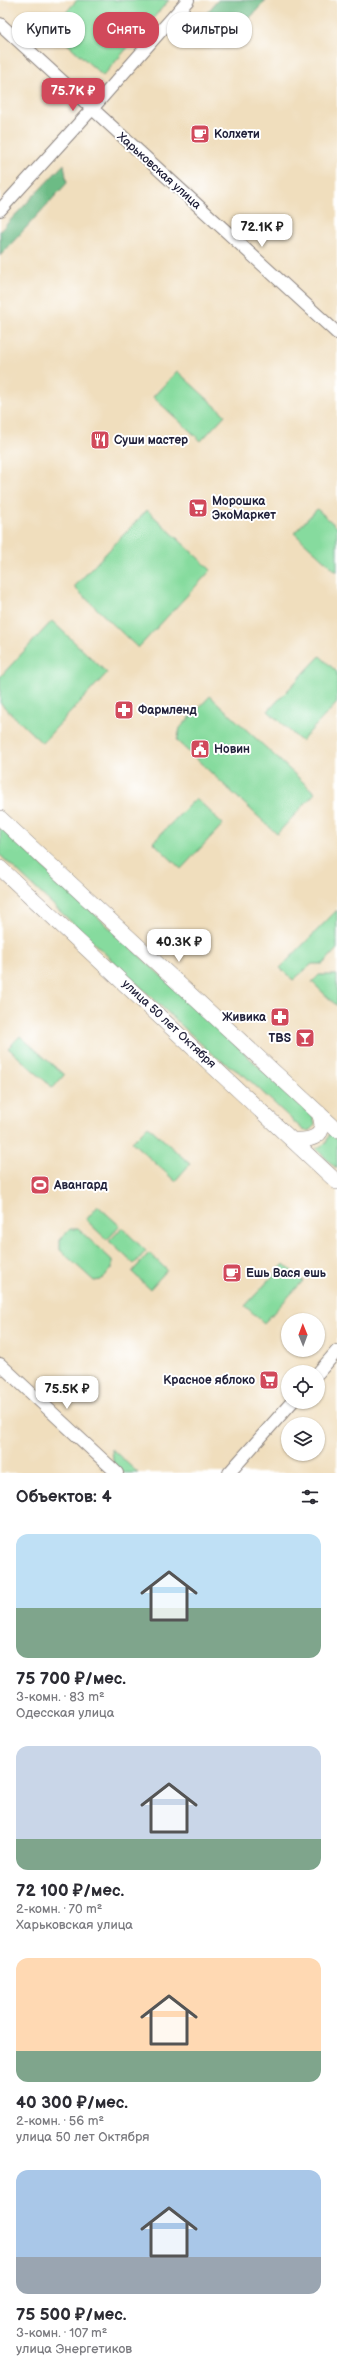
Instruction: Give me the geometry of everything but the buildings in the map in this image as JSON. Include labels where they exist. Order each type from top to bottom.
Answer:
[{"type":"main road","points":[[0,818],[337,1130]]},
{"type":"main road","name":"улица 50 лет Октября","points":[[0,868],[337,1182]]},
{"type":"main road","points":[[292,1140],[310,1140],[317,1136],[322,1125],[319,1113]]},
{"type":"street","points":[[0,210],[92,110],[188,0]]},
{"type":"street","name":"Харьковская улица","points":[[0,24],[92,110],[337,333]]},
{"type":"street","points":[[325,1365],[337,1351]]},
{"type":"street","points":[[0,1364],[117,1473]]},
{"type":"street","points":[[229,1473],[286,1409]]},
{"type":"green space","points":[[77,0],[169,0],[159,12],[93,12],[93,48],[127,48],[103,76],[72,48],[85,48],[85,12],[66,12]]},
{"type":"green space","points":[[218,0],[266,0],[252,16],[252,12],[208,12]]},
{"type":"green space","points":[[64,164],[67,183],[0,256],[0,231]]},
{"type":"green space","points":[[177,371],[225,415],[201,441],[153,397]]},
{"type":"green space","points":[[317,509],[337,527],[337,572],[294,533]]},
{"type":"green space","points":[[147,510],[211,570],[138,648],[74,587]]},
{"type":"green space","points":[[52,621],[107,673],[42,743],[0,703],[0,677]]},
{"type":"green space","points":[[320,656],[337,672],[337,703],[301,741],[268,711]]},
{"type":"green space","points":[[210,696],[315,793],[277,834],[177,741],[180,728]]},
{"type":"green space","points":[[196,798],[223,824],[181,869],[153,842]]},
{"type":"green space","points":[[0,826],[313,1117],[315,1125],[310,1130],[303,1130],[245,1076],[213,1055],[0,855]]},
{"type":"green space","points":[[337,910],[337,949],[323,964],[312,964],[293,980],[280,968]]},
{"type":"green space","points":[[319,975],[337,975],[337,1006],[312,982]]},
{"type":"green space","points":[[20,1036],[64,1075],[53,1088],[8,1048]]},
{"type":"green space","points":[[148,1126],[190,1164],[175,1181],[132,1142]]},
{"type":"green space","points":[[330,1133],[337,1139],[337,1169],[316,1149],[326,1143]]},
{"type":"green space","points":[[98,1206],[120,1226],[107,1240],[86,1220]]},
{"type":"green space","points":[[122,1228],[146,1251],[134,1264],[109,1241]]},
{"type":"green space","points":[[70,1229],[78,1229],[112,1260],[112,1269],[101,1280],[94,1281],[60,1250],[60,1240]]},
{"type":"green space","points":[[149,1253],[167,1270],[150,1289],[132,1272]]},
{"type":"green space","points":[[284,1264],[303,1281],[264,1323],[245,1306]]},
{"type":"green space","points":[[112,1449],[138,1473],[124,1473],[113,1462]]},
{"type":"place","name":"Колхети","points":[[200,134]]},
{"type":"place","name":"Суши мастер","points":[[100,440]]},
{"type":"place","name":"Морошка ЭкоМаркет","points":[[198,508]]},
{"type":"place","name":"Фармленд","points":[[124,710]]},
{"type":"place","name":"Новин","points":[[200,749]]},
{"type":"place","name":"Живика","points":[[280,1017]]},
{"type":"place","name":"TBS","points":[[305,1038]]},
{"type":"place","name":"Авангард","points":[[40,1185]]},
{"type":"place","name":"Ешь Вася ешь","points":[[232,1273]]},
{"type":"place","name":"Красное яблоко","points":[[269,1380]]}]
